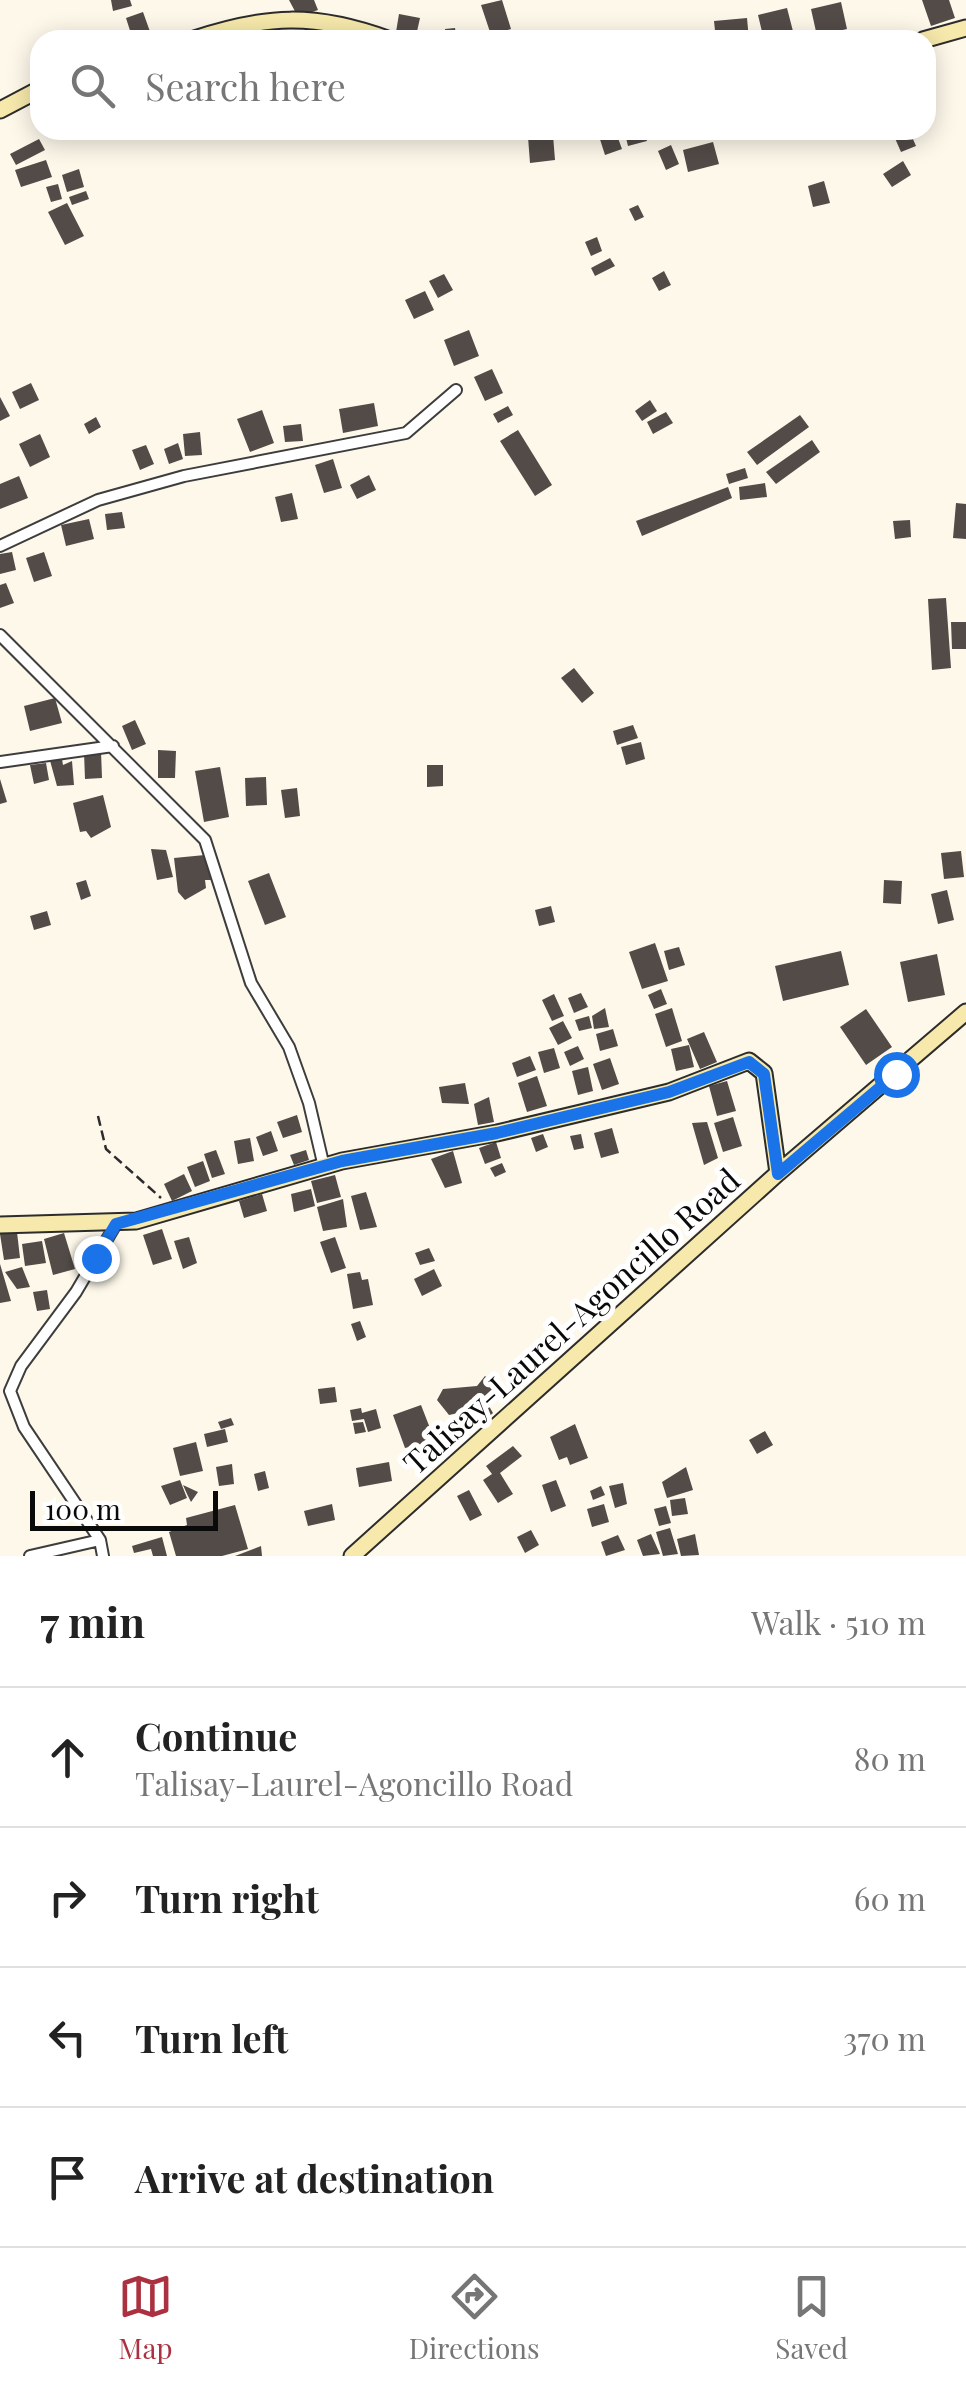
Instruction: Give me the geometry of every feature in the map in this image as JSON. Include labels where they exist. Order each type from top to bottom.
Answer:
[{"type":"main road","points":[[223,30],[286,17],[364,30]]},
{"type":"main road","points":[[936,36],[966,28]]},
{"type":"main road","points":[[0,110],[30,95]]},
{"type":"main road","name":"Talisay-Laurel-Agoncillo Road","points":[[352,1556],[778,1174],[966,1012]]},
{"type":"main road","points":[[0,1226],[116,1224],[324,1167],[497,1133],[669,1092],[749,1062],[764,1074],[778,1174]]},
{"type":"street","points":[[0,546],[98,500],[184,476],[406,433],[456,390]]},
{"type":"street","points":[[0,635],[205,840],[251,983],[289,1047],[309,1103],[324,1167]]},
{"type":"street","points":[[0,762],[113,746]]},
{"type":"street","points":[[103,1556],[100,1540],[24,1427],[10,1392],[22,1366],[76,1292],[116,1224]]},
{"type":"street","points":[[30,1556],[100,1540]]},
{"type":"path","points":[[98,1116],[106,1149],[173,1210]]},
{"type":"building","points":[[111,0],[130,0],[132,6],[113,11]]},
{"type":"building","points":[[289,0],[314,0],[318,10],[298,17]]},
{"type":"building","points":[[502,0],[511,29],[489,30],[481,5]]},
{"type":"building","points":[[922,0],[949,0],[955,18],[931,26]]},
{"type":"building","points":[[841,2],[847,29],[816,30],[811,9]]},
{"type":"building","points":[[787,8],[793,30],[762,30],[758,15]]},
{"type":"building","points":[[143,12],[149,30],[130,30],[126,18]]},
{"type":"building","points":[[399,14],[420,18],[417,30],[396,30]]},
{"type":"building","points":[[747,18],[748,30],[715,30],[714,21]]},
{"type":"building","points":[[37,140],[45,150],[16,165],[10,154]]},
{"type":"building","points":[[528,140],[553,140],[555,160],[530,163]]},
{"type":"building","points":[[600,140],[619,140],[622,149],[605,155]]},
{"type":"building","points":[[626,140],[647,140],[647,141],[628,146]]},
{"type":"building","points":[[896,140],[913,140],[916,146],[901,152]]},
{"type":"building","points":[[713,142],[719,164],[688,172],[683,150]]},
{"type":"building","points":[[671,145],[679,164],[666,170],[658,151]]},
{"type":"building","points":[[46,160],[52,177],[21,187],[15,170]]},
{"type":"building","points":[[903,161],[911,175],[892,187],[883,174]]},
{"type":"building","points":[[79,169],[84,187],[67,192],[62,175]]},
{"type":"building","points":[[824,181],[830,203],[813,207],[808,186]]},
{"type":"building","points":[[58,184],[62,199],[51,202],[46,187]]},
{"type":"building","points":[[86,191],[89,199],[72,205],[69,197]]},
{"type":"building","points":[[67,203],[84,236],[65,245],[48,212]]},
{"type":"building","points":[[638,205],[644,217],[635,221],[629,209]]},
{"type":"building","points":[[597,237],[602,251],[591,256],[585,242]]},
{"type":"building","points":[[610,258],[615,266],[595,276],[591,268]]},
{"type":"building","points":[[664,271],[671,285],[659,291],[652,278]]},
{"type":"building","points":[[444,274],[453,290],[438,298],[429,281]]},
{"type":"building","points":[[425,291],[434,310],[414,319],[405,300]]},
{"type":"building","points":[[469,330],[479,356],[454,366],[444,340]]},
{"type":"building","points":[[492,369],[503,393],[485,401],[474,377]]},
{"type":"building","points":[[31,383],[39,400],[20,409],[12,392]]},
{"type":"building","points":[[0,397],[10,416],[0,421]]},
{"type":"building","points":[[650,400],[657,411],[642,421],[635,411]]},
{"type":"building","points":[[374,403],[378,426],[343,433],[339,409]]},
{"type":"building","points":[[508,406],[513,415],[498,423],[493,414]]},
{"type":"building","points":[[262,410],[274,443],[250,452],[237,419]]},
{"type":"building","points":[[666,412],[673,423],[653,434],[647,422]]},
{"type":"building","points":[[800,415],[809,427],[757,465],[747,452]]},
{"type":"building","points":[[96,417],[101,427],[89,434],[84,424]]},
{"type":"building","points":[[301,424],[303,441],[285,442],[283,426]]},
{"type":"building","points":[[518,430],[552,485],[535,496],[500,441]]},
{"type":"building","points":[[200,432],[202,455],[185,456],[183,434]]},
{"type":"building","points":[[40,434],[50,457],[30,467],[19,444]]},
{"type":"building","points":[[812,440],[820,452],[776,484],[766,472]]},
{"type":"building","points":[[178,443],[183,459],[169,464],[164,449]]},
{"type":"building","points":[[146,445],[154,464],[140,470],[132,450]]},
{"type":"building","points":[[333,459],[342,488],[324,493],[315,465]]},
{"type":"building","points":[[745,468],[748,478],[729,484],[726,474]]},
{"type":"building","points":[[369,475],[376,490],[357,499],[350,485]]},
{"type":"building","points":[[19,476],[28,498],[0,509],[0,484]]},
{"type":"building","points":[[765,483],[767,497],[740,500],[739,487]]},
{"type":"building","points":[[728,487],[732,498],[642,536],[636,521]]},
{"type":"building","points":[[292,493],[298,519],[281,522],[275,497]]},
{"type":"building","points":[[956,503],[966,504],[966,539],[953,538]]},
{"type":"building","points":[[122,512],[125,528],[107,530],[105,514]]},
{"type":"building","points":[[89,519],[94,539],[66,546],[61,525]]},
{"type":"building","points":[[910,520],[911,537],[895,539],[893,521]]},
{"type":"building","points":[[12,552],[16,570],[0,574],[0,554]]},
{"type":"building","points":[[44,552],[52,576],[34,582],[26,558]]},
{"type":"building","points":[[6,583],[14,603],[0,608],[0,585]]},
{"type":"building","points":[[946,598],[951,668],[932,670],[928,599]]},
{"type":"building","points":[[951,622],[966,622],[966,649],[952,649]]},
{"type":"building","points":[[574,668],[594,693],[582,703],[561,678]]},
{"type":"building","points":[[55,698],[62,723],[30,731],[24,706]]},
{"type":"building","points":[[135,720],[146,744],[132,750],[122,726]]},
{"type":"building","points":[[633,725],[638,738],[617,745],[613,731]]},
{"type":"building","points":[[641,742],[645,759],[626,765],[621,747]]},
{"type":"building","points":[[158,750],[176,751],[175,778],[158,778]]},
{"type":"building","points":[[101,751],[102,778],[85,779],[84,752]]},
{"type":"building","points":[[49,757],[62,759],[63,765],[72,761],[74,785],[57,786]]},
{"type":"building","points":[[46,763],[49,780],[34,784],[30,765]]},
{"type":"building","points":[[427,765],[443,765],[443,786],[427,787]]},
{"type":"building","points":[[220,767],[229,817],[204,822],[195,771]]},
{"type":"building","points":[[266,777],[267,805],[246,806],[245,778]]},
{"type":"building","points":[[0,779],[7,802],[0,804]]},
{"type":"building","points":[[297,788],[300,816],[285,818],[281,790]]},
{"type":"building","points":[[103,795],[111,827],[91,838],[86,831],[80,832],[73,803]]},
{"type":"building","points":[[151,849],[166,850],[173,877],[157,880]]},
{"type":"building","points":[[961,851],[964,877],[944,879],[941,853]]},
{"type":"building","points":[[205,855],[211,880],[205,880],[206,888],[185,900],[178,892],[174,858]]},
{"type":"building","points":[[269,873],[286,917],[265,925],[248,881]]},
{"type":"building","points":[[86,880],[91,896],[81,900],[76,883]]},
{"type":"building","points":[[884,880],[902,881],[901,904],[883,903]]},
{"type":"building","points":[[947,890],[954,920],[938,924],[931,894]]},
{"type":"building","points":[[551,906],[555,922],[539,926],[535,910]]},
{"type":"building","points":[[47,911],[51,925],[34,930],[30,916]]},
{"type":"building","points":[[655,943],[668,981],[642,989],[629,952]]},
{"type":"building","points":[[679,947],[685,965],[669,970],[664,951]]},
{"type":"building","points":[[841,951],[849,985],[783,1001],[775,966]]},
{"type":"building","points":[[937,954],[945,995],[908,1002],[900,962]]},
{"type":"building","points":[[661,989],[667,1004],[654,1009],[648,995]]},
{"type":"building","points":[[581,993],[588,1007],[574,1013],[568,998]]},
{"type":"building","points":[[554,994],[564,1016],[552,1021],[542,1000]]},
{"type":"building","points":[[605,1008],[609,1027],[594,1029],[592,1016]]},
{"type":"building","points":[[672,1008],[682,1041],[666,1047],[655,1014]]},
{"type":"building","points":[[866,1009],[892,1047],[866,1065],[840,1027]]},
{"type":"building","points":[[589,1016],[592,1028],[579,1031],[575,1020]]},
{"type":"building","points":[[563,1021],[572,1038],[558,1045],[549,1028]]},
{"type":"building","points":[[613,1029],[618,1046],[600,1051],[596,1034]]},
{"type":"building","points":[[704,1032],[717,1062],[700,1069],[687,1039]]},
{"type":"building","points":[[689,1045],[694,1067],[676,1071],[671,1049]]},
{"type":"building","points":[[578,1046],[584,1059],[570,1066],[564,1052]]},
{"type":"building","points":[[554,1048],[560,1068],[544,1073],[538,1052]]},
{"type":"building","points":[[530,1056],[536,1070],[517,1077],[512,1063]]},
{"type":"building","points":[[610,1058],[619,1084],[602,1090],[593,1064]]},
{"type":"building","points":[[588,1067],[593,1091],[578,1095],[572,1071]]},
{"type":"building","points":[[537,1076],[547,1106],[527,1112],[518,1083]]},
{"type":"building","points":[[727,1081],[736,1111],[717,1116],[709,1086]]},
{"type":"building","points":[[465,1083],[469,1104],[442,1103],[439,1087]]},
{"type":"building","points":[[489,1097],[494,1122],[478,1125],[474,1104]]},
{"type":"building","points":[[297,1115],[302,1132],[283,1138],[277,1122]]},
{"type":"building","points":[[733,1117],[742,1146],[723,1152],[714,1123]]},
{"type":"building","points":[[707,1122],[718,1158],[704,1165],[692,1123]]},
{"type":"building","points":[[612,1128],[619,1153],[601,1158],[594,1133]]},
{"type":"building","points":[[271,1131],[278,1151],[263,1156],[256,1137]]},
{"type":"building","points":[[543,1134],[548,1147],[536,1152],[531,1138]]},
{"type":"building","points":[[581,1134],[584,1148],[574,1150],[570,1136]]},
{"type":"building","points":[[250,1138],[254,1161],[238,1164],[234,1141]]},
{"type":"building","points":[[496,1142],[501,1158],[485,1164],[479,1148]]},
{"type":"building","points":[[216,1150],[225,1174],[212,1178],[204,1154]]},
{"type":"building","points":[[306,1150],[309,1160],[294,1165],[290,1155]]},
{"type":"building","points":[[453,1151],[462,1183],[445,1188],[431,1159]]},
{"type":"building","points":[[203,1161],[210,1181],[195,1187],[187,1167]]},
{"type":"building","points":[[502,1163],[506,1172],[495,1177],[490,1168]]},
{"type":"building","points":[[184,1174],[192,1191],[172,1201],[164,1184]]},
{"type":"building","points":[[335,1175],[341,1197],[317,1203],[311,1181]]},
{"type":"building","points":[[311,1189],[315,1206],[294,1212],[291,1194]]},
{"type":"building","points":[[366,1192],[377,1227],[360,1230],[351,1196]]},
{"type":"building","points":[[262,1194],[267,1211],[244,1218],[239,1201]]},
{"type":"building","points":[[343,1199],[347,1227],[323,1231],[317,1207]]},
{"type":"building","points":[[162,1229],[172,1259],[153,1265],[143,1235]]},
{"type":"building","points":[[17,1232],[20,1258],[4,1260],[0,1234]]},
{"type":"building","points":[[64,1233],[75,1269],[53,1275],[44,1239]]},
{"type":"building","points":[[189,1237],[197,1263],[183,1269],[174,1241]]},
{"type":"building","points":[[335,1237],[346,1268],[331,1273],[320,1242]]},
{"type":"building","points":[[42,1241],[46,1263],[25,1266],[22,1244]]},
{"type":"building","points":[[429,1248],[435,1261],[420,1265],[415,1253]]},
{"type":"building","points":[[0,1264],[11,1301],[0,1303]]},
{"type":"building","points":[[22,1267],[30,1287],[17,1289],[5,1272]]},
{"type":"building","points":[[434,1269],[442,1286],[422,1296],[414,1279]]},
{"type":"building","points":[[360,1272],[362,1280],[368,1279],[373,1305],[353,1309],[347,1274]]},
{"type":"building","points":[[47,1290],[50,1309],[37,1311],[33,1292]]},
{"type":"building","points":[[360,1321],[366,1337],[357,1341],[351,1324]]},
{"type":"building","points":[[485,1376],[491,1381],[491,1389],[496,1386],[498,1390],[486,1401],[493,1413],[477,1427],[473,1421],[466,1424],[458,1413],[449,1415],[437,1400],[443,1389],[477,1386]]},
{"type":"building","points":[[335,1387],[337,1402],[320,1404],[318,1389]]},
{"type":"building","points":[[421,1405],[435,1441],[405,1448],[393,1415]]},
{"type":"building","points":[[361,1408],[362,1413],[376,1409],[381,1428],[368,1432],[364,1419],[352,1421],[350,1410]]},
{"type":"building","points":[[231,1418],[234,1425],[221,1429],[218,1422]]},
{"type":"building","points":[[363,1422],[366,1432],[355,1434],[353,1423]]},
{"type":"building","points":[[575,1424],[588,1458],[570,1465],[567,1457],[559,1460],[550,1437]]},
{"type":"building","points":[[225,1429],[228,1442],[207,1447],[204,1434]]},
{"type":"building","points":[[765,1431],[773,1445],[757,1454],[749,1440]]},
{"type":"building","points":[[196,1442],[203,1471],[180,1476],[173,1448]]},
{"type":"building","points":[[513,1446],[522,1456],[500,1473],[513,1494],[498,1503],[483,1480],[492,1474],[486,1466]]},
{"type":"building","points":[[389,1462],[392,1481],[359,1487],[356,1468]]},
{"type":"building","points":[[232,1464],[234,1484],[219,1486],[216,1467]]},
{"type":"building","points":[[686,1467],[693,1490],[667,1498],[662,1482]]},
{"type":"building","points":[[265,1471],[269,1488],[258,1491],[254,1474]]},
{"type":"building","points":[[180,1480],[187,1498],[170,1505],[161,1486]]},
{"type":"building","points":[[556,1480],[566,1506],[551,1512],[542,1485]]},
{"type":"building","points":[[623,1483],[627,1504],[615,1508],[609,1486]]},
{"type":"building","points":[[183,1485],[198,1492],[191,1502],[187,1494]]},
{"type":"building","points":[[601,1486],[605,1495],[593,1500],[590,1491]]},
{"type":"building","points":[[469,1490],[482,1515],[470,1521],[457,1496]]},
{"type":"building","points":[[685,1498],[688,1514],[672,1516],[670,1500]]},
{"type":"building","points":[[332,1504],[335,1520],[308,1526],[304,1511]]},
{"type":"building","points":[[604,1504],[609,1522],[592,1527],[587,1509]]},
{"type":"building","points":[[235,1505],[248,1549],[222,1556],[176,1556],[169,1532],[187,1525],[186,1518]]},
{"type":"building","points":[[666,1506],[671,1523],[659,1526],[654,1509]]},
{"type":"building","points":[[670,1528],[678,1554],[663,1556],[656,1532]]},
{"type":"building","points":[[531,1530],[539,1545],[525,1553],[517,1537]]},
{"type":"building","points":[[651,1534],[660,1554],[643,1556],[637,1540]]},
{"type":"building","points":[[695,1534],[699,1555],[681,1556],[677,1539]]},
{"type":"building","points":[[618,1535],[625,1550],[606,1556],[601,1542]]},
{"type":"building","points":[[162,1537],[167,1556],[153,1556],[151,1549],[134,1553],[132,1546]]},
{"type":"building","points":[[261,1546],[262,1556],[235,1556]]},
{"type":"route","points":[[96,1258],[116,1224],[221,1194],[258,1188],[342,1161],[497,1133],[550,1117],[669,1092],[749,1062],[764,1074],[778,1174],[896,1074]]}]
